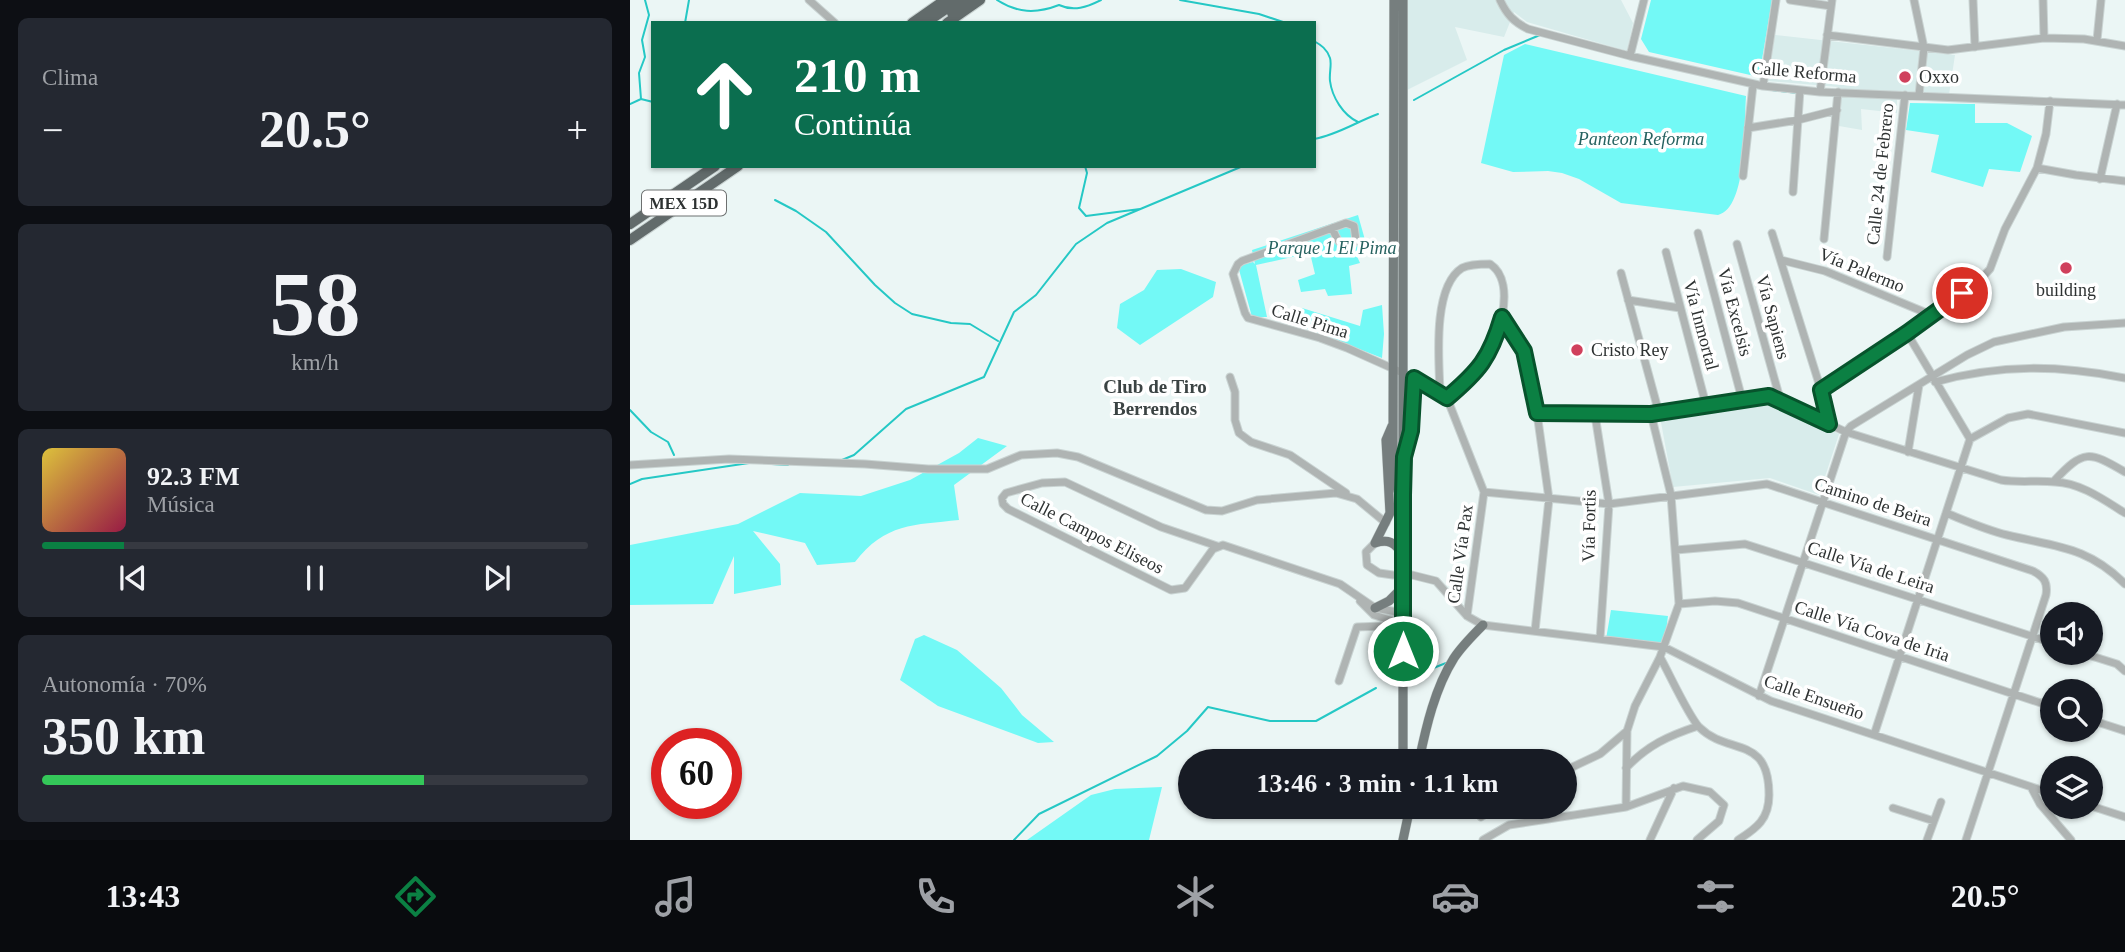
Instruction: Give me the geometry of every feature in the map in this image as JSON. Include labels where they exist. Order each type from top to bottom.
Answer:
[{"type":"highway","points":[[915,21],[945,0]]},
{"type":"highway","points":[[928,21],[959,0]]},
{"type":"highway","points":[[941,21],[972,0]]},
{"type":"highway","points":[[950,21],[980,0]]},
{"type":"highway","name":"MEX 15D","points":[[630,216],[700,168]]},
{"type":"highway","name":"MEX 15D","points":[[630,224],[712,168]]},
{"type":"highway","name":"MEX 15D","points":[[630,234],[725,168]]},
{"type":"highway","name":"MEX 15D","points":[[630,240],[735,168]]},
{"type":"main road","points":[[1394,0],[1398,370],[1404,457],[1403,749]]},
{"type":"main road","points":[[1402,0],[1398,370],[1393,425],[1394,457],[1402,514]]},
{"type":"main road","points":[[1404,457],[1411,431],[1414,378]]},
{"type":"main road","points":[[1375,543],[1386,523],[1390,508],[1386,440],[1393,425]]},
{"type":"main road","points":[[1394,457],[1404,457]]},
{"type":"main road","points":[[1375,543],[1393,542],[1402,554]]},
{"type":"main road","points":[[1370,607],[1389,601],[1403,587]]},
{"type":"main road","points":[[1422,749],[1432,710],[1449,667],[1464,645],[1483,625]]},
{"type":"main road","points":[[1403,819],[1403,840]]},
{"type":"main road","points":[[1403,840],[1407,819]]},
{"type":"street","points":[[809,0],[833,21]]},
{"type":"street","name":"Calle Reforma","points":[[1500,0],[1514,22],[1528,29],[1753,85],[1820,92],[2121,105]]},
{"type":"street","points":[[1630,56],[1644,0]]},
{"type":"street","points":[[1763,86],[1776,0]]},
{"type":"street","points":[[1790,0],[1832,3],[1820,92]]},
{"type":"street","name":"Calle 24 de Febrero","points":[[1913,0],[1924,48],[1919,95]]},
{"type":"street","points":[[1973,0],[1975,47]]},
{"type":"street","points":[[2043,0],[2044,38]]},
{"type":"street","points":[[2096,40],[2101,0]]},
{"type":"street","points":[[1827,36],[1948,50],[2044,38],[2096,40],[2125,46]]},
{"type":"street","points":[[1743,176],[1753,85]]},
{"type":"street","points":[[1793,192],[1800,90]]},
{"type":"street","points":[[1824,239],[1838,92]]},
{"type":"street","name":"Calle 24 de Febrero","points":[[1887,257],[1905,94]]},
{"type":"street","points":[[1821,390],[1907,333],[1929,314],[1987,274],[2005,229],[2037,168],[2046,134],[2050,102]]},
{"type":"street","points":[[2099,179],[2121,105]]},
{"type":"street","points":[[1748,128],[1837,110]]},
{"type":"street","points":[[2037,168],[2125,181]]},
{"type":"street","name":"Calle Pima","points":[[1332,228],[1238,264],[1233,274],[1244,313],[1254,321],[1320,338],[1398,370]]},
{"type":"street","name":"Vía Excelsis","points":[[1698,233],[1742,399]]},
{"type":"street","points":[[1772,233],[1829,424]]},
{"type":"street","name":"Vía Sapiens","points":[[1737,244],[1780,400]]},
{"type":"street","name":"Vía Inmortal","points":[[1666,253],[1706,405]]},
{"type":"street","name":"Vía Palermo","points":[[1781,260],[1825,271],[1929,314]]},
{"type":"street","points":[[1440,392],[1441,312],[1449,286],[1462,268],[1475,264],[1490,264],[1503,285],[1502,317],[1496,338],[1480,368],[1447,398]]},
{"type":"street","points":[[1621,273],[1660,413]]},
{"type":"street","points":[[1628,300],[1680,308]]},
{"type":"street","points":[[1502,317],[1524,351],[1537,413],[1549,499],[1535,631]]},
{"type":"street","points":[[1933,380],[1967,355],[2001,340],[2064,327],[2125,323]]},
{"type":"street","points":[[1907,333],[1970,439]]},
{"type":"street","points":[[1759,696],[1846,432],[1855,423],[1919,385],[1933,380],[1989,371],[2043,367],[2125,378]]},
{"type":"street","name":"Calle Vía Pax","points":[[1398,370],[1447,398],[1484,492],[1467,617]]},
{"type":"street","points":[[1230,377],[1235,392],[1235,420],[1239,433],[1244,438],[1290,455],[1357,499],[1386,523]]},
{"type":"street","points":[[1908,452],[1919,385]]},
{"type":"street","points":[[1537,413],[1651,414],[1769,396],[1846,432],[1960,469],[2012,482],[2054,481],[2075,486],[2125,513]]},
{"type":"street","points":[[1626,807],[1627,731],[1635,706],[1660,657],[1679,604],[1671,495],[1651,414]]},
{"type":"street","points":[[1874,735],[1970,439],[2008,418],[2028,414],[2125,433]]},
{"type":"street","name":"Vía Fortis","points":[[1595,415],[1609,504],[1600,639]]},
{"type":"street","points":[[630,465],[729,459],[986,470],[1021,455],[1058,453],[1078,457],[1206,510],[1222,511],[1257,500],[1336,494],[1350,496]]},
{"type":"street","points":[[2054,481],[2071,464],[2089,456],[2100,457],[2125,472]]},
{"type":"street","name":"Calle Campos Eliseos","points":[[1217,546],[1185,588],[1171,590],[1008,509],[1002,498],[1006,493],[1042,483],[1065,482],[1161,527],[1340,584],[1370,607]]},
{"type":"street","name":"Camino de Beira","points":[[1484,492],[1609,504],[1759,484],[1774,486],[2041,575],[2048,586],[1966,840]]},
{"type":"street","points":[[1946,513],[2006,535],[2087,555],[2101,563],[2125,584]]},
{"type":"street","points":[[1375,543],[1366,552],[1367,565],[1379,573],[1394,575]]},
{"type":"street","name":"Calle Vía de Leira","points":[[1676,550],[1745,544],[2040,639]]},
{"type":"street","points":[[1412,575],[1436,581],[1467,617]]},
{"type":"street","name":"Calle Vía Cova de Iria","points":[[1679,604],[1727,601],[2040,703]]},
{"type":"street","points":[[1370,607],[1403,613]]},
{"type":"street","points":[[1370,607],[1374,615],[1403,624]]},
{"type":"street","name":"Calle Ensueño","points":[[1467,617],[1483,625],[1664,647],[1759,696],[2040,789]]},
{"type":"street","points":[[1339,681],[1357,627],[1384,626],[1389,620]]},
{"type":"street","points":[[1660,657],[1698,726],[1718,738],[1749,750],[1758,756],[1767,770],[1768,811],[1760,824],[1738,840]]},
{"type":"street","points":[[2103,660],[2117,664],[2125,671]]},
{"type":"street","points":[[2103,724],[2125,731]]},
{"type":"street","points":[[1626,768],[1646,749],[1672,735],[1698,726]]},
{"type":"street","points":[[1577,765],[1600,754],[1627,731]]},
{"type":"street","points":[[1483,840],[1509,825],[1626,807],[1674,788],[1691,786],[1717,796],[1724,805],[1719,821],[1697,840]]},
{"type":"street","points":[[2031,786],[2040,804],[2071,840]]},
{"type":"street","points":[[1650,840],[1674,788]]},
{"type":"street","points":[[1927,840],[1941,802]]},
{"type":"street","points":[[1893,808],[1934,821]]},
{"type":"street","points":[[2103,810],[2125,817]]},
{"type":"shaded area","points":[[1406,0],[1621,0],[1633,23],[1627,51],[1527,22],[1514,12],[1504,37],[1455,27],[1467,60],[1407,90]]},
{"type":"shaded area","points":[[1775,35],[1955,55],[1948,101],[1897,99],[1897,113],[1861,109],[1862,130],[1839,126],[1838,87],[1768,81]]},
{"type":"shaded area","points":[[1768,400],[1839,434],[1819,495],[1770,478],[1673,487],[1660,417]]},
{"type":"green space","points":[[1651,0],[1772,0],[1759,77],[1649,52],[1641,39]]},
{"type":"green space","name":"Panteon Reforma","points":[[1525,44],[1746,96],[1740,181],[1728,209],[1718,215],[1621,203],[1579,179],[1562,173],[1513,172],[1481,163],[1504,55]]},
{"type":"green space","points":[[1910,103],[1975,104],[1975,123],[2007,123],[2032,136],[2020,172],[1989,169],[1983,187],[1931,172],[1939,135],[1906,130]]},
{"type":"green space","name":"Parque 1 El Pima","points":[[1358,215],[1367,247],[1355,252],[1360,263],[1349,266],[1352,294],[1328,296],[1325,289],[1301,292],[1298,280],[1315,274],[1310,253],[1256,265],[1267,317],[1252,317],[1238,266],[1253,262],[1255,264],[1252,250]]},
{"type":"green space","points":[[1181,269],[1216,282],[1213,297],[1140,345],[1117,328],[1120,304],[1144,290],[1157,270]]},
{"type":"green space","points":[[1382,305],[1382,358],[1288,321],[1302,308],[1360,326],[1363,310]]},
{"type":"green space","points":[[978,438],[1007,446],[954,485],[959,520],[901,528],[878,540],[855,562],[817,565],[805,543],[753,531],[780,564],[781,585],[734,594],[734,556],[713,604],[630,605],[630,545],[738,524],[800,493],[861,496],[910,480],[959,453]]},
{"type":"green space","points":[[1611,610],[1668,616],[1664,646],[1606,639]]},
{"type":"green space","points":[[924,635],[957,650],[1001,688],[1022,715],[1054,742],[1038,743],[938,706],[900,680],[915,639]]},
{"type":"green space","points":[[1162,787],[1149,840],[1027,840],[1091,795],[1115,789]]},
{"type":"waterway","points":[[641,99],[639,73],[645,57],[642,40],[649,15],[645,0]]},
{"type":"waterway","points":[[685,21],[689,0]]},
{"type":"waterway","points":[[997,0],[1012,8],[1035,11],[1059,5],[1080,8],[1101,0]]},
{"type":"waterway","points":[[1180,0],[1259,14],[1280,21]]},
{"type":"waterway","points":[[1414,100],[1504,50],[1540,35]]},
{"type":"waterway","points":[[1316,42],[1324,48],[1330,58],[1330,81],[1336,99],[1343,110],[1358,122]]},
{"type":"waterway","points":[[1772,90],[1798,93]]},
{"type":"waterway","points":[[630,104],[641,99],[651,102]]},
{"type":"waterway","points":[[1316,138],[1378,114]]},
{"type":"waterway","points":[[1086,168],[1087,173],[1079,208],[1086,216],[1140,209]]},
{"type":"waterway","points":[[842,460],[854,455],[906,409],[984,377],[1014,312],[1036,295],[1076,244],[1107,223],[1238,168]]},
{"type":"waterway","points":[[775,200],[826,232],[875,285],[912,314],[951,323],[970,324],[998,341]]},
{"type":"waterway","points":[[630,410],[651,432],[668,442],[674,455]]},
{"type":"waterway","points":[[630,484],[642,479],[749,463]]},
{"type":"waterway","points":[[772,464],[788,465]]},
{"type":"waterway","points":[[1421,673],[1446,663]]},
{"type":"waterway","points":[[1014,840],[1039,814],[1157,756],[1187,731],[1208,707],[1270,721],[1316,721],[1376,688]]},
{"type":"place","name":"Oxxo","points":[[1905,77]]},
{"type":"place","name":"building","points":[[2066,268]]},
{"type":"place","name":"Cristo Rey","points":[[1577,350]]},
{"type":"district","name":"Club de Tiro Berrendos","points":[[1155,397]]},
{"type":"route","points":[[1403,651],[1404,457],[1410,440],[1414,378],[1447,398],[1480,368],[1496,338],[1502,317],[1524,351],[1537,413],[1651,414],[1769,396],[1829,424],[1821,390],[1962,293]]}]
